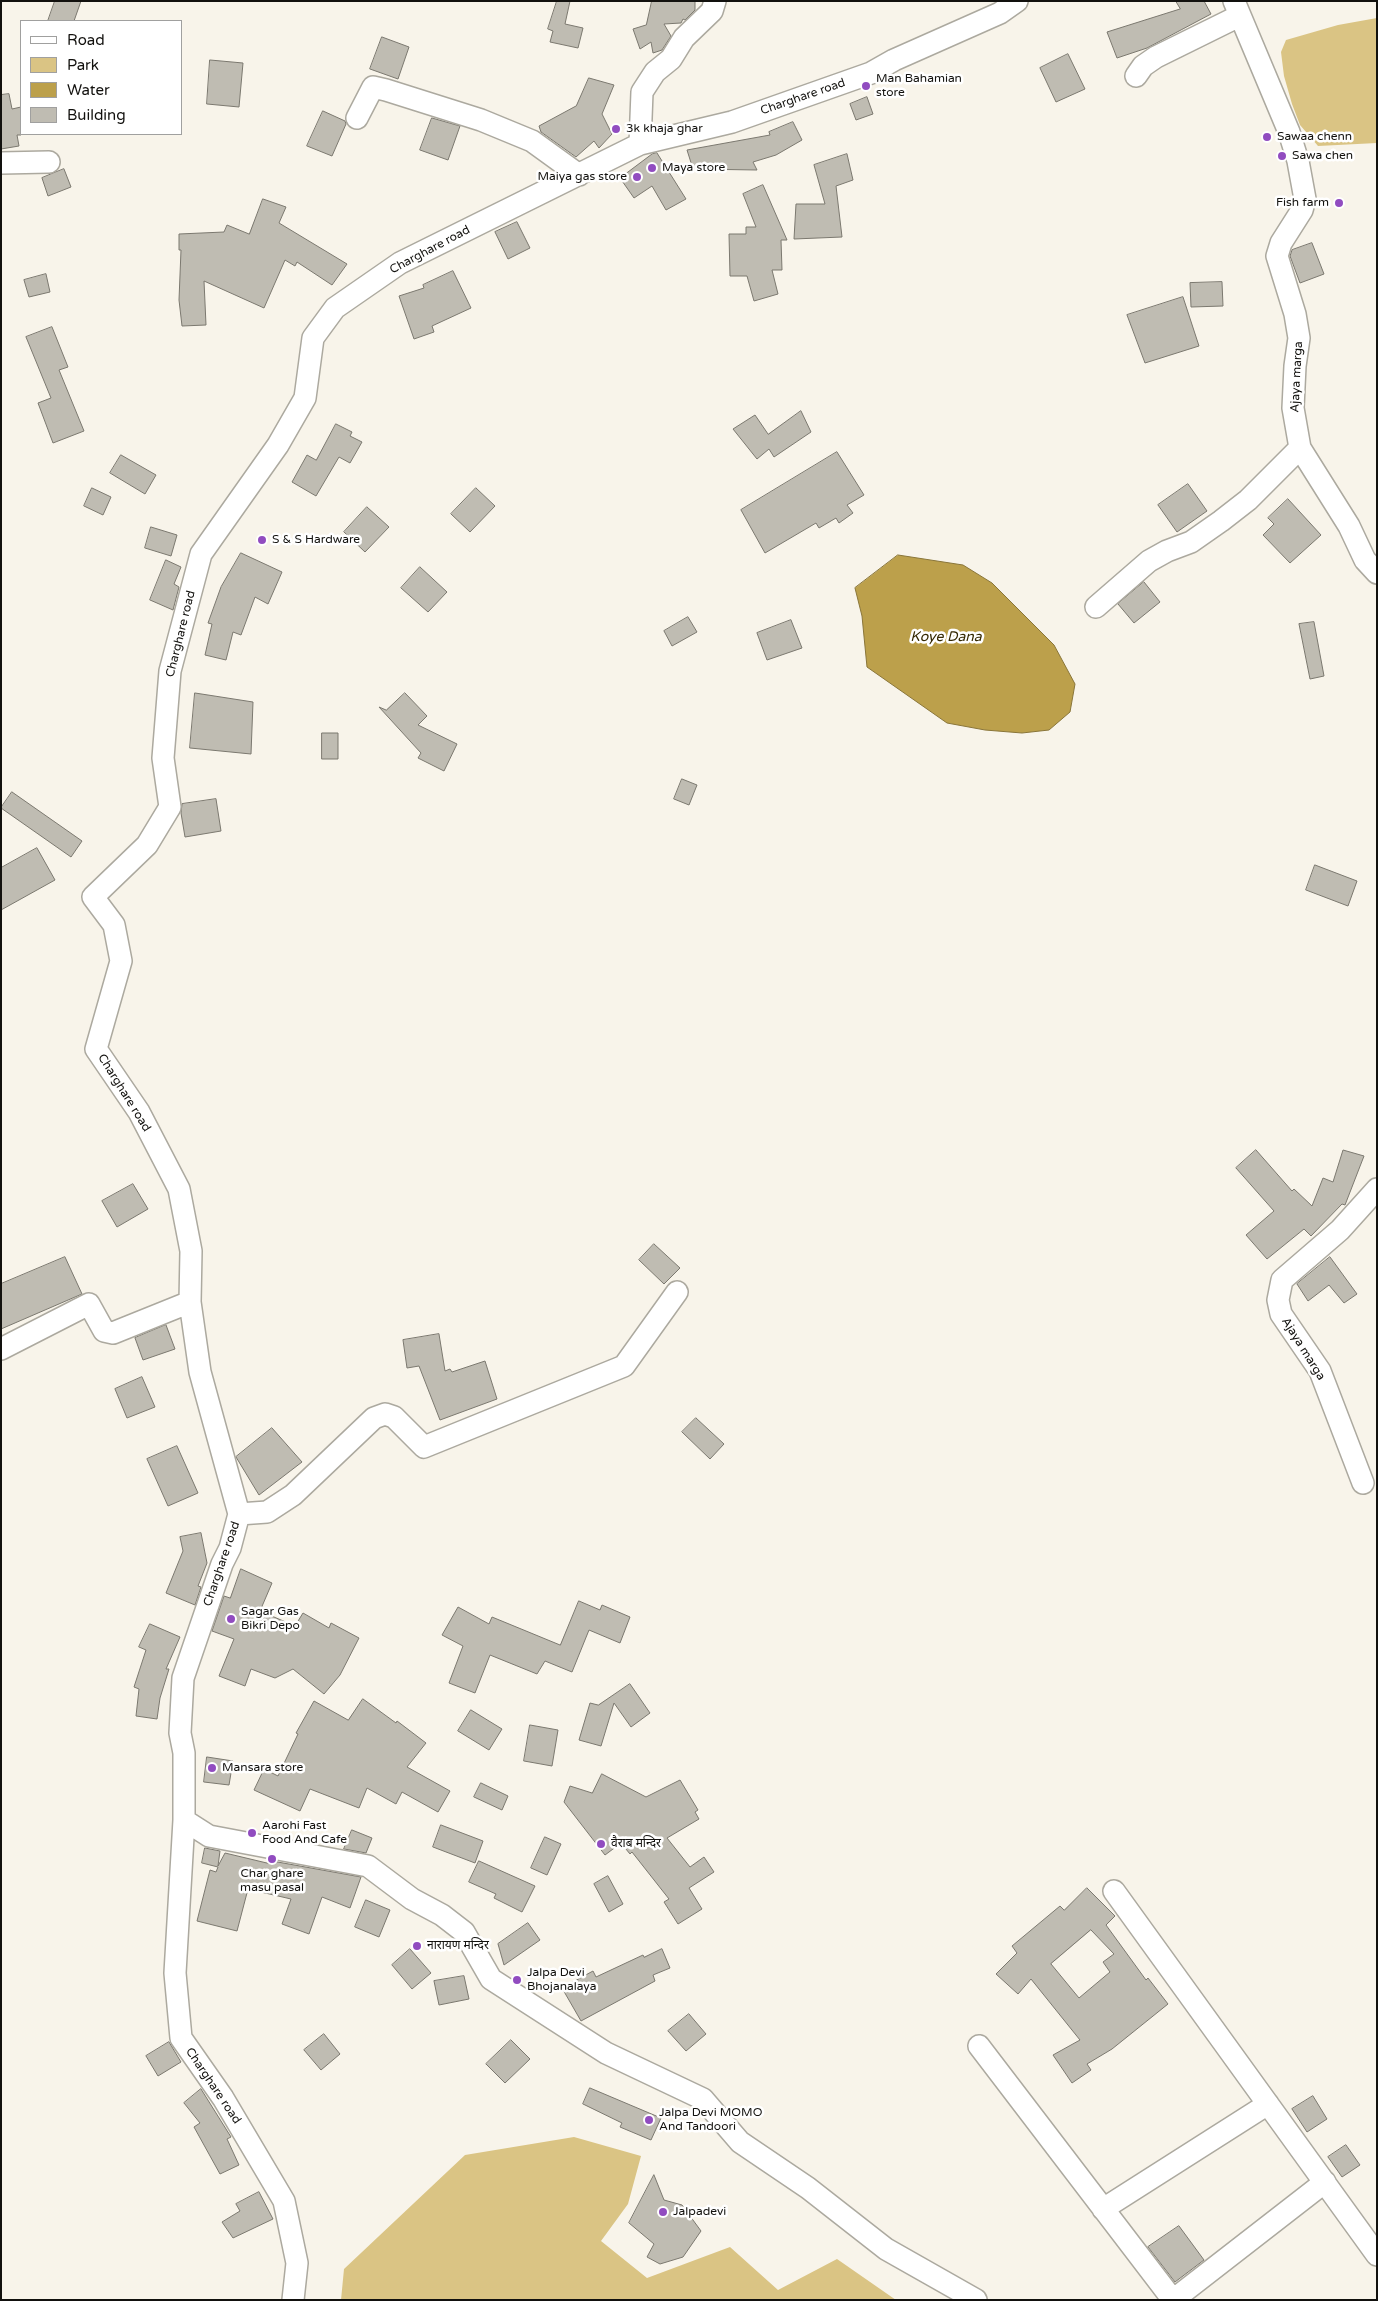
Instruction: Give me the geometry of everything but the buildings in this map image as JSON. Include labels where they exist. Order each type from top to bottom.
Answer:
[{"type":"street","points":[[640,144],[642,92],[655,72],[671,58],[684,38],[712,11],[715,1]]},
{"type":"street","name":"Charghare road","points":[[293,2300],[297,2262],[284,2201],[223,2098],[181,2038],[175,1973],[184,1820],[184,1753],[180,1733],[183,1678],[222,1564],[230,1548],[239,1514],[200,1372],[190,1302],[191,1251],[178,1189],[139,1112],[96,1049],[121,961],[114,925],[93,896],[147,845],[170,807],[163,758],[170,670],[201,554],[278,445],[305,398],[313,338],[335,308],[400,263],[640,144],[732,122],[871,73],[894,60],[1000,13],[1017,1]]},
{"type":"street","points":[[1136,76],[1143,66],[1156,57],[1236,8]]},
{"type":"street","name":"Ajaya marga","points":[[1236,8],[1289,132],[1298,161],[1305,199],[1302,210],[1281,243],[1277,256],[1295,314],[1299,338],[1295,366],[1293,408],[1300,448],[1349,526],[1365,560],[1377,573]]},
{"type":"street","points":[[357,118],[373,87],[386,90],[481,120],[532,140],[579,175]]},
{"type":"street","points":[[1,163],[49,162]]},
{"type":"street","points":[[1096,607],[1149,561],[1167,551],[1191,542],[1248,500],[1300,448]]},
{"type":"street","name":"Ajaya marga","points":[[1363,1483],[1320,1371],[1281,1314],[1278,1300],[1282,1280],[1340,1230],[1377,1190]]},
{"type":"street","points":[[239,1514],[267,1512],[292,1495],[374,1418],[379,1416],[385,1414],[394,1417],[424,1447],[624,1366],[677,1292]]},
{"type":"street","points":[[1,1348],[89,1304],[104,1331],[113,1333],[190,1302]]},
{"type":"street","points":[[184,1820],[209,1836],[368,1866],[412,1899],[442,1915],[464,1932],[491,1979],[606,2053],[703,2099],[740,2142],[808,2188],[886,2249],[976,2300]]},
{"type":"street","points":[[1114,1891],[1377,2255]]},
{"type":"street","points":[[979,2046],[1173,2300],[1324,2182]]},
{"type":"street","points":[[1103,2209],[1268,2104]]},
{"type":"green space","points":[[1377,18],[1377,143],[1318,146],[1300,125],[1292,104],[1284,76],[1281,52],[1286,40],[1338,25]]},
{"type":"green space","points":[[574,2137],[641,2156],[628,2204],[601,2241],[647,2278],[730,2247],[778,2290],[837,2259],[896,2300],[341,2300],[344,2269],[465,2155]]},
{"type":"water","name":"Koye Dana","points":[[898,555],[963,565],[992,583],[1054,645],[1075,684],[1070,712],[1049,730],[1022,733],[985,730],[947,723],[867,667],[862,616],[855,588]]},
{"type":"place","name":"Man Bahamian store","points":[[866,86]]},
{"type":"place","name":"3k khaja ghar","points":[[616,129]]},
{"type":"place","name":"Sawaa chenn","points":[[1267,137]]},
{"type":"place","name":"Sawa chen","points":[[1282,156]]},
{"type":"place","name":"Maya store","points":[[652,168]]},
{"type":"place","name":"Maiya gas store","points":[[637,177]]},
{"type":"place","name":"Fish farm","points":[[1339,203]]},
{"type":"place","name":"S & S Hardware","points":[[262,540]]},
{"type":"place","name":"Sagar Gas Bikri Depo","points":[[231,1619]]},
{"type":"place","name":"Mansara store","points":[[212,1768]]},
{"type":"place","name":"Aarohi Fast Food And Cafe","points":[[252,1833]]},
{"type":"place","name":"वैराब मन्दिर","points":[[601,1844]]},
{"type":"place","name":"Char ghare masu pasal","points":[[272,1859]]},
{"type":"place","name":"नारायण मन्दिर","points":[[417,1946]]},
{"type":"place","name":"Jalpa Devi Bhojanalaya","points":[[517,1980]]},
{"type":"place","name":"Jalpa Devi MOMO And Tandoori","points":[[649,2120]]},
{"type":"place","name":"Jalpadevi","points":[[663,2212]]}]
